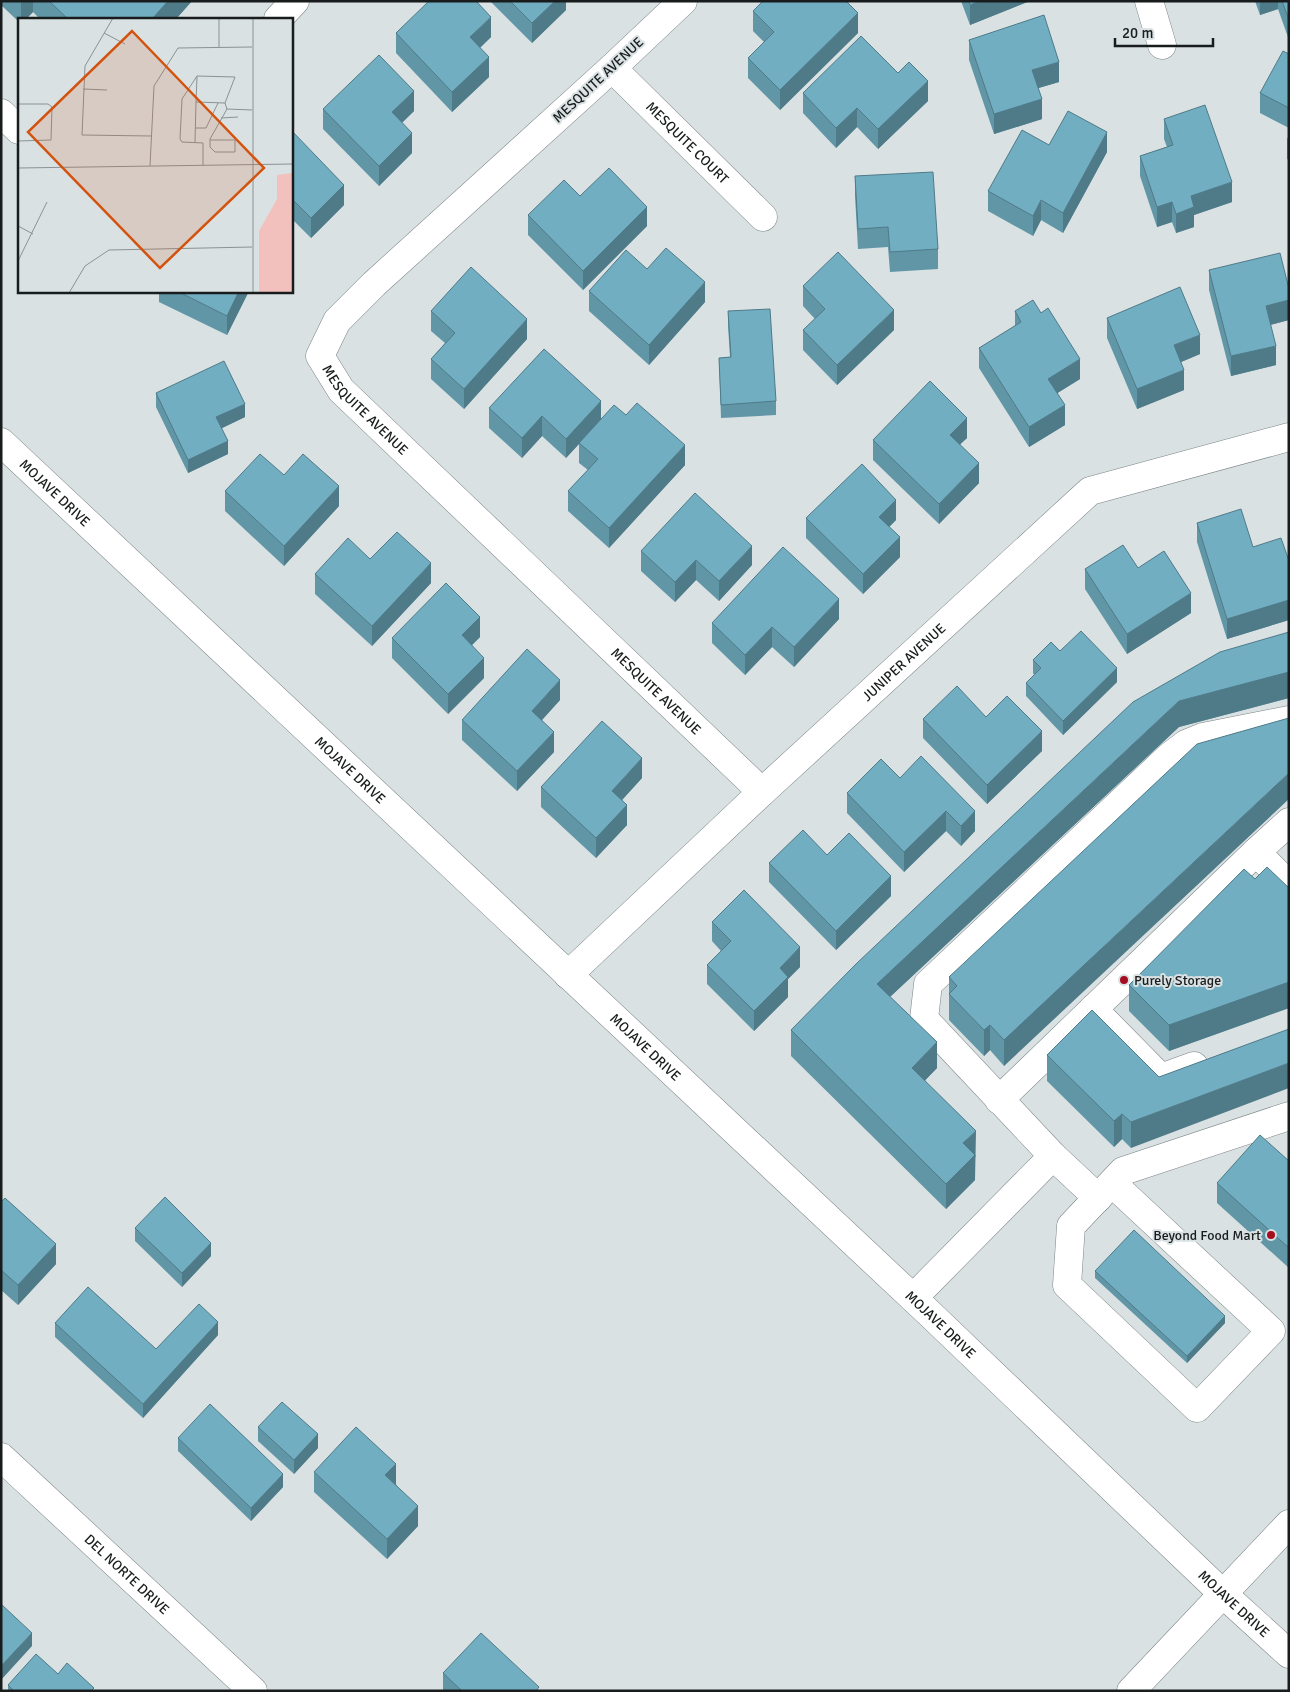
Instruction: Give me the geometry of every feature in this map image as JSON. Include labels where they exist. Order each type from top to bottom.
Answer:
[{"type":"street","points":[[279,18],[295,1]]},
{"type":"street","name":"MESQUITE AVENUE","points":[[683,1],[374,284],[337,322],[320,356],[341,390],[354,403],[762,792]]},
{"type":"street","points":[[1148,1],[1162,45]]},
{"type":"street","name":"MESQUITE COURT","points":[[612,68],[763,217]]},
{"type":"street","points":[[1,113],[18,129]]},
{"type":"street","name":"JUNIPER AVENUE","points":[[568,975],[762,792],[1090,491],[1289,437]]},
{"type":"street","name":"MOJAVE DRIVE","points":[[1,442],[913,1298],[1222,1593],[1289,1654]]},
{"type":"street","points":[[1289,720],[1204,737],[1186,744],[1170,756],[928,984],[924,1019],[1053,1156],[1105,1190],[1271,1331],[1197,1408],[1067,1285],[1071,1226],[1105,1190],[1123,1171],[1289,1116]]},
{"type":"street","points":[[999,1100],[1289,822]]},
{"type":"street","points":[[1256,852],[1289,885]]},
{"type":"street","points":[[1093,1010],[1161,1078],[1216,1058]]},
{"type":"street","points":[[913,1298],[1053,1156]]},
{"type":"street","name":"DEL NORTE DRIVE","points":[[1,1458],[253,1691]]},
{"type":"street","points":[[1131,1691],[1289,1524]]},
{"type":"building","points":[[49,1],[168,1],[153,18],[67,18]]},
{"type":"building","points":[[429,1],[476,1],[491,17],[470,37],[489,57],[452,92],[396,33]]},
{"type":"building","points":[[510,1],[555,1],[532,23]]},
{"type":"building","points":[[763,1],[846,1],[858,13],[780,90],[748,58],[774,32],[753,11]]},
{"type":"building","points":[[969,1],[980,1],[970,5]]},
{"type":"building","points":[[1282,1],[1289,1],[1289,20]]},
{"type":"building","points":[[1044,15],[1059,62],[1032,70],[1042,99],[994,114],[969,40]]},
{"type":"building","points":[[861,36],[898,73],[909,62],[928,81],[878,129],[857,108],[836,128],[803,93]]},
{"type":"building","points":[[1283,51],[1289,54],[1289,108],[1260,93]]},
{"type":"building","points":[[379,55],[414,91],[392,112],[412,133],[379,166],[323,109]]},
{"type":"building","points":[[1205,105],[1232,182],[1191,196],[1194,207],[1176,214],[1172,202],[1157,207],[1140,156],[1173,145],[1164,119]]},
{"type":"building","points":[[1068,111],[1107,132],[1063,213],[1041,200],[1033,216],[988,191],[1022,130],[1049,145]]},
{"type":"building","points":[[292,131],[344,185],[311,218],[292,199]]},
{"type":"building","points":[[609,168],[647,207],[583,271],[528,215],[564,180],[580,196]]},
{"type":"building","points":[[933,172],[938,249],[890,252],[888,227],[858,229],[855,176]]},
{"type":"building","points":[[666,248],[705,282],[649,345],[589,291],[626,250],[647,269]]},
{"type":"building","points":[[838,252],[894,310],[837,365],[803,330],[825,309],[803,286]]},
{"type":"building","points":[[1280,253],[1289,289],[1289,300],[1266,306],[1276,346],[1231,356],[1209,270]]},
{"type":"building","points":[[471,267],[527,319],[464,389],[431,359],[455,333],[431,311]]},
{"type":"building","points":[[1180,287],[1200,335],[1174,345],[1184,370],[1137,389],[1107,318]]},
{"type":"building","points":[[179,292],[239,292],[227,316]]},
{"type":"building","points":[[1033,300],[1041,313],[1048,308],[1080,359],[1048,379],[1065,405],[1029,427],[979,348],[1021,322],[1015,311]]},
{"type":"building","points":[[770,309],[776,401],[721,405],[719,358],[731,357],[728,311]]},
{"type":"building","points":[[544,349],[601,401],[566,439],[542,416],[522,438],[489,408]]},
{"type":"building","points":[[224,361],[245,404],[216,417],[228,441],[188,460],[156,393]]},
{"type":"building","points":[[930,381],[967,418],[950,435],[979,463],[939,504],[873,440]]},
{"type":"building","points":[[637,403],[685,445],[609,528],[568,491],[598,459],[579,443],[614,405],[626,415]]},
{"type":"building","points":[[260,454],[284,475],[303,454],[339,486],[284,546],[225,491]]},
{"type":"building","points":[[862,464],[896,500],[879,517],[900,537],[863,574],[806,518]]},
{"type":"building","points":[[695,493],[752,546],[719,581],[696,560],[675,582],[641,551]]},
{"type":"building","points":[[1241,509],[1253,547],[1281,538],[1289,561],[1289,600],[1227,619],[1197,523]]},
{"type":"building","points":[[397,532],[431,563],[372,626],[315,574],[348,538],[370,559]]},
{"type":"building","points":[[1123,545],[1138,568],[1164,551],[1191,593],[1127,634],[1085,569]]},
{"type":"building","points":[[783,547],[839,599],[794,647],[772,627],[745,655],[712,623]]},
{"type":"building","points":[[446,583],[480,617],[462,635],[484,658],[448,694],[392,638]]},
{"type":"building","points":[[1081,631],[1117,668],[1063,721],[1026,683],[1041,668],[1033,660],[1051,642],[1060,651]]},
{"type":"building","points":[[1289,632],[1289,672],[1179,701],[877,984],[937,1042],[912,1068],[976,1131],[963,1143],[975,1155],[946,1184],[791,1030],[856,964],[1133,702],[1220,652]]},
{"type":"building","points":[[527,649],[560,680],[532,711],[554,732],[517,771],[462,720]]},
{"type":"building","points":[[957,686],[986,717],[1007,696],[1042,731],[987,785],[923,719]]},
{"type":"building","points":[[1289,718],[1289,773],[1004,1040],[990,1025],[984,1030],[949,994],[957,986],[949,977],[1197,744]]},
{"type":"building","points":[[602,721],[642,758],[612,791],[627,805],[596,838],[541,787]]},
{"type":"building","points":[[921,756],[975,811],[961,826],[946,811],[904,852],[847,793],[881,759],[900,778]]},
{"type":"building","points":[[803,830],[827,855],[849,833],[891,876],[836,931],[769,863]]},
{"type":"building","points":[[1267,867],[1289,888],[1289,982],[1169,1025],[1129,985],[1244,869],[1255,879]]},
{"type":"building","points":[[744,890],[800,947],[780,968],[788,977],[754,1011],[707,965],[731,941],[712,922]]},
{"type":"building","points":[[1092,1010],[1159,1077],[1289,1029],[1289,1063],[1131,1122],[1122,1114],[1114,1121],[1047,1055]]},
{"type":"building","name":"Beyond Food Mart","points":[[1260,1135],[1289,1161],[1289,1248],[1217,1183]]},
{"type":"building","points":[[165,1197],[211,1243],[182,1273],[135,1228]]},
{"type":"building","points":[[5,1198],[56,1244],[18,1285],[1,1270],[1,1202]]},
{"type":"building","points":[[1134,1230],[1225,1316],[1187,1356],[1095,1271]]},
{"type":"building","points":[[88,1287],[156,1349],[199,1304],[218,1322],[143,1404],[55,1323]]},
{"type":"building","points":[[282,1402],[318,1434],[294,1460],[258,1427]]},
{"type":"building","points":[[210,1404],[283,1474],[251,1508],[178,1438]]},
{"type":"building","points":[[356,1427],[396,1464],[385,1475],[418,1506],[387,1539],[314,1472]]},
{"type":"building","points":[[1,1604],[32,1633],[1,1666]]},
{"type":"building","points":[[481,1633],[539,1687],[536,1691],[462,1691],[443,1673]]},
{"type":"building","points":[[36,1654],[58,1674],[67,1663],[94,1688],[91,1691],[14,1691],[8,1685]]},
{"type":"place","name":"Purely Storage","points":[[1124,980]]},
{"type":"place","name":"Beyond Food Mart","points":[[1271,1235]]}]
